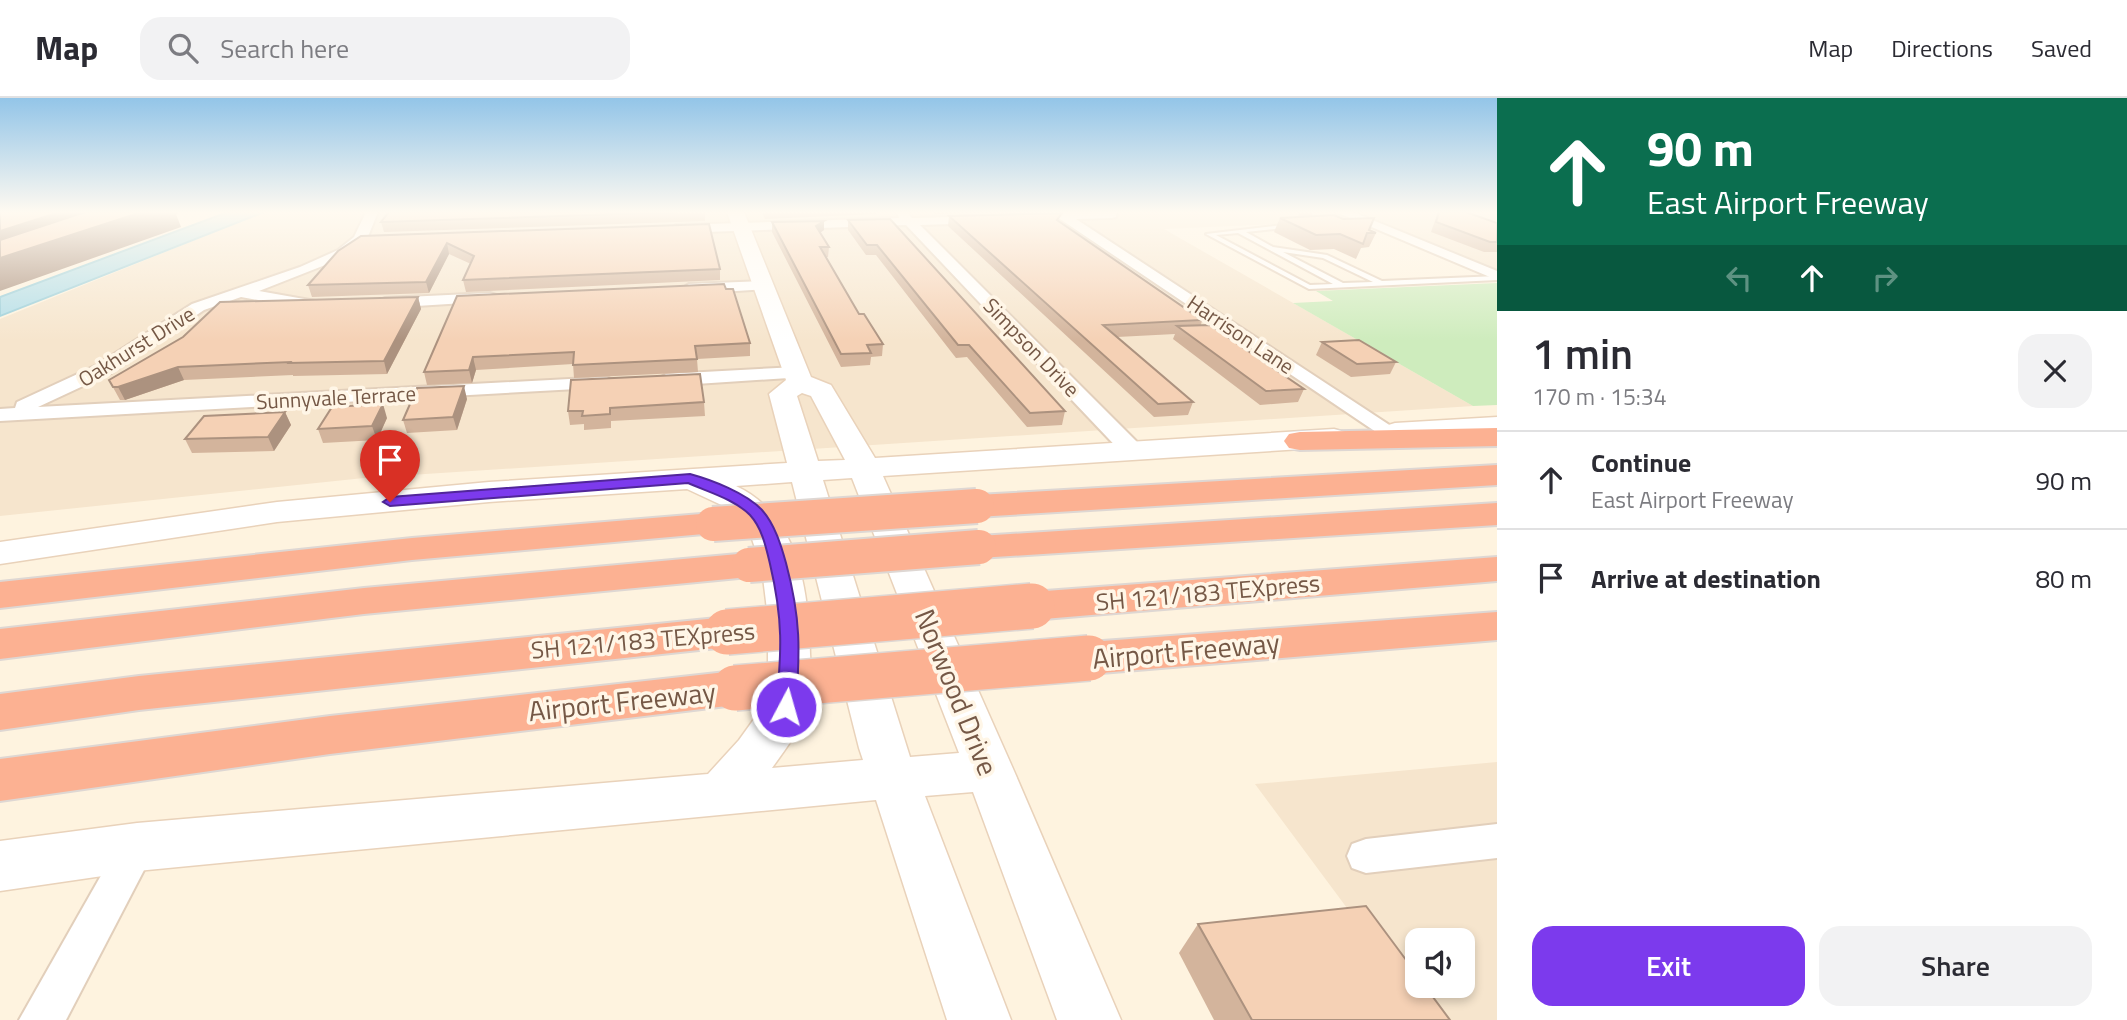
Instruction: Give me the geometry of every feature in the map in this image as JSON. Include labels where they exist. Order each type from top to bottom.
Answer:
[{"type":"highway","points":[[1300,441],[1497,437]]},
{"type":"highway","points":[[0,596],[412,549],[713,524],[1497,475]]},
{"type":"highway","points":[[0,644],[351,602],[749,565],[979,547],[1497,514]]},
{"type":"highway","name":"SH 121/183 TEXpress","points":[[0,712],[139,693],[564,647],[1497,569]]},
{"type":"highway","name":"Airport Freeway","points":[[0,780],[330,735],[735,688],[1497,626]]},
{"type":"main road","points":[[752,255],[799,378],[783,394],[884,748],[979,1020]]},
{"type":"main road","name":"Norwood Drive","points":[[799,378],[821,391],[856,449],[990,771],[1089,1020]]},
{"type":"main road","points":[[0,553],[277,512],[489,492],[1497,426]]},
{"type":"main road","points":[[690,479],[738,499],[756,513],[771,537],[788,605],[791,651],[786,707],[765,741],[721,794]]},
{"type":"main road","points":[[0,866],[137,847],[990,771]]},
{"type":"street","name":"Oakhurst Drive","points":[[0,414],[77,383],[104,369],[198,307],[338,255]]},
{"type":"street","name":"Simpson Drive","points":[[942,255],[1133,451]]},
{"type":"street","name":"Harrison Lane","points":[[1122,255],[1389,432]]},
{"type":"street","points":[[1445,255],[1497,277]]},
{"type":"street","points":[[669,290],[764,286]]},
{"type":"street","points":[[236,292],[303,304],[333,305]]},
{"type":"street","points":[[371,304],[505,298]]},
{"type":"street","name":"Sunnyvale Terrace","points":[[0,414],[639,381],[799,378]]},
{"type":"street","points":[[1366,856],[1497,841]]},
{"type":"street","points":[[42,1020],[137,847]]},
{"type":"lane","points":[[1248,255],[1305,286],[1497,277]]},
{"type":"lane","points":[[1283,255],[1341,285]]},
{"type":"lane","points":[[1319,255],[1379,282],[1388,283]]},
{"type":"shaded area","points":[[158,255],[1209,255],[1473,406],[364,478],[0,516],[0,319]]},
{"type":"shaded area","points":[[1460,255],[1497,255],[1497,270]]},
{"type":"shaded area","points":[[1497,762],[1497,1020],[1430,1020],[1414,998],[1475,998],[1475,928],[1405,928],[1405,986],[1255,784]]},
{"type":"green space","points":[[1497,283],[1497,405],[1473,406],[1293,303],[1333,301],[1316,291]]},
{"type":"water","points":[[113,255],[155,255],[0,316],[0,297]]},
{"type":"building","points":[[334,255],[441,255],[426,282],[308,285]]},
{"type":"building","points":[[472,255],[717,255],[720,269],[463,280],[474,256]]},
{"type":"building","points":[[789,255],[825,255],[859,314],[864,314],[883,344],[867,345],[871,353],[841,354]]},
{"type":"building","points":[[885,255],[923,255],[1065,411],[1030,413],[969,345],[958,345]]},
{"type":"building","points":[[992,255],[1108,255],[1202,320],[1103,325],[1193,402],[1158,404]]},
{"type":"building","points":[[724,284],[726,289],[733,289],[750,343],[695,346],[697,359],[573,365],[574,352],[473,357],[469,370],[424,372],[457,296]]},
{"type":"building","points":[[418,297],[384,361],[178,367],[118,387],[113,387],[109,380],[183,337],[220,302]]},
{"type":"building","points":[[1210,325],[1304,389],[1266,391],[1177,326]]},
{"type":"building","points":[[1359,340],[1396,362],[1357,364],[1322,342]]},
{"type":"building","points":[[700,374],[704,402],[610,408],[610,414],[582,416],[583,411],[568,411],[571,380]]},
{"type":"building","points":[[464,386],[453,417],[403,420],[417,388]]},
{"type":"building","points":[[383,404],[372,426],[318,429],[332,407]]},
{"type":"building","points":[[285,412],[268,437],[185,439],[204,416]]},
{"type":"building","points":[[1366,906],[1405,958],[1405,998],[1434,998],[1450,1020],[1252,1020],[1198,924]]},
{"type":"route","points":[[390,502],[489,492],[690,479],[738,499],[756,513],[771,537],[788,605],[791,651],[786,707]]}]
